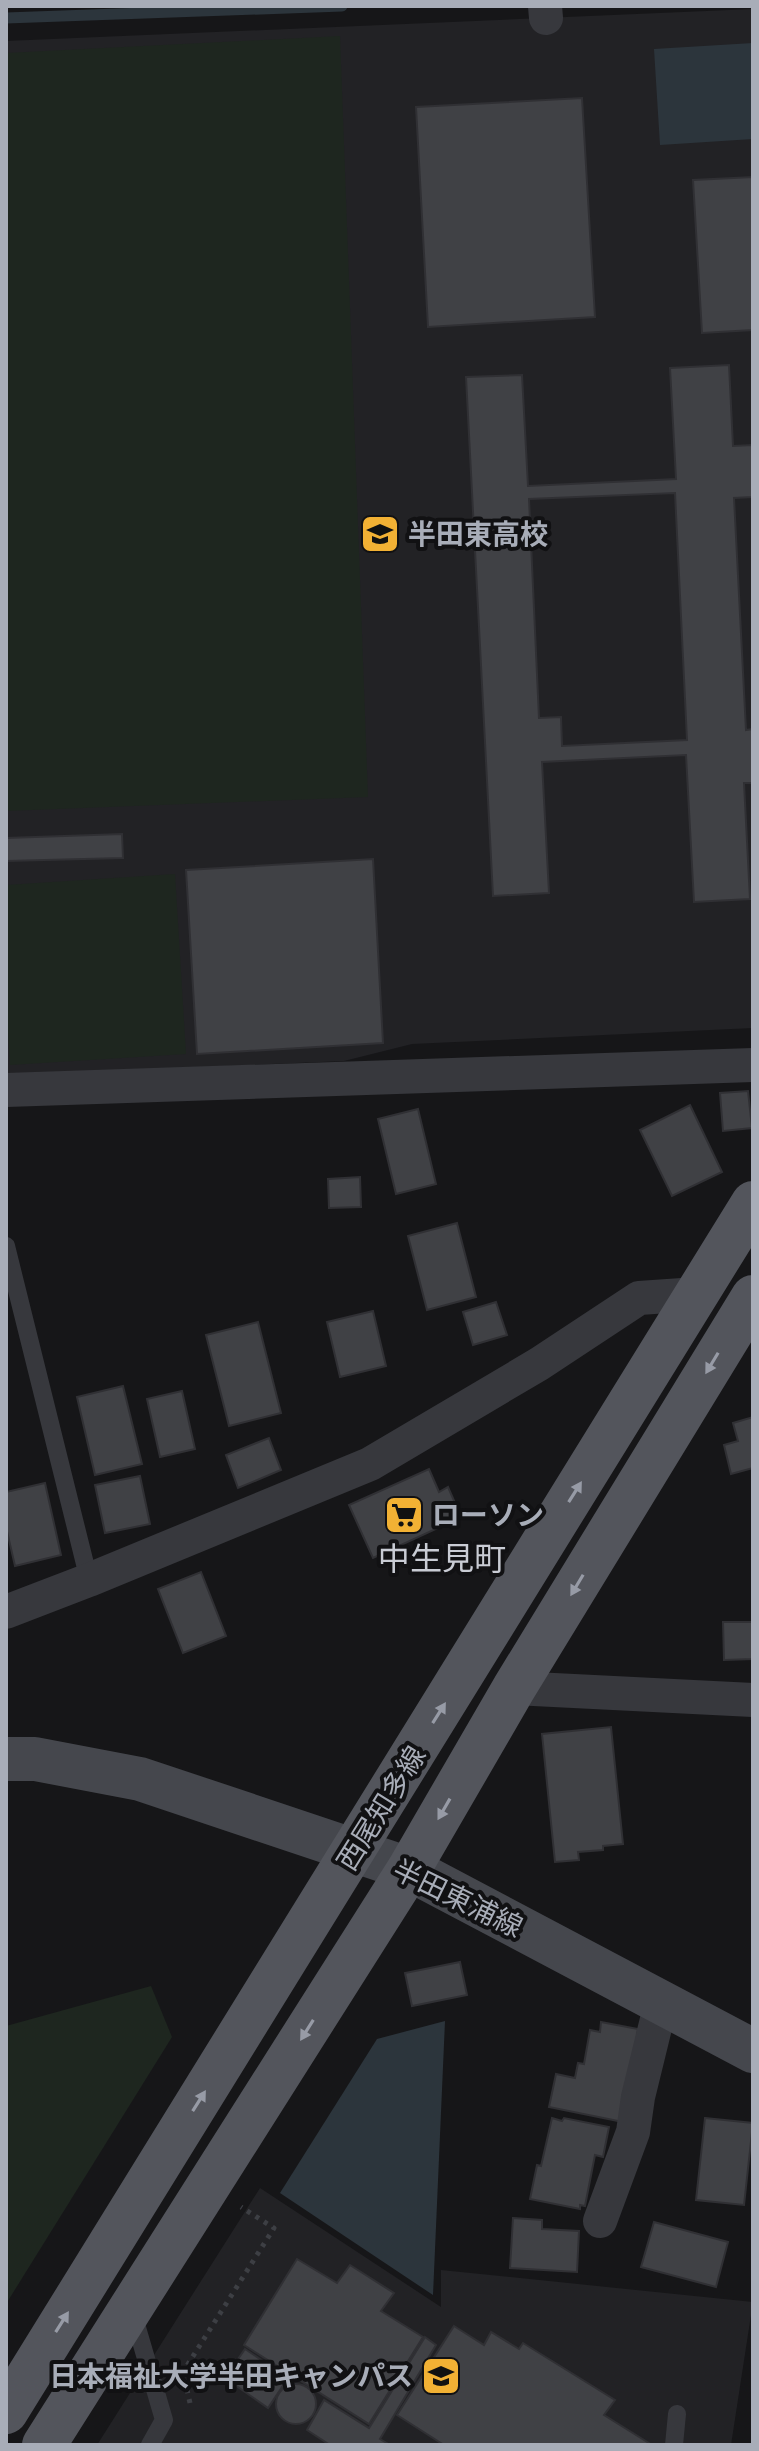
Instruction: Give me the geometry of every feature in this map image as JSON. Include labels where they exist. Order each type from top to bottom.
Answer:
[{"type":"main road","name":"西尾知多線","points":[[6,2412],[753,1203]]},
{"type":"main road","name":"西尾知多線","points":[[44,2445],[409,1869],[514,1688],[753,1297]]},
{"type":"main road","name":"半田東浦線","points":[[6,1759],[35,1759],[140,1779],[409,1869],[753,2051]]},
{"type":"street","points":[[6,1090],[753,1065]]},
{"type":"street","points":[[6,1612],[370,1464],[539,1364],[639,1298],[697,1294]]},
{"type":"street","points":[[514,1688],[753,1700]]},
{"type":"street","points":[[600,2221],[633,2132],[638,2097],[661,2003]]},
{"type":"lane","points":[[6,1246],[89,1580]]},
{"type":"lane","points":[[131,2308],[164,2420],[150,2445]]},
{"type":"lane","points":[[674,2445],[677,2414]]},
{"type":"path","points":[[193,2413],[183,2372],[274,2228],[240,2206]]},
{"type":"shaded area","name":"半田東高校","points":[[753,9],[753,1028],[412,1044],[344,1061],[6,1075],[6,41]]},
{"type":"shaded area","points":[[340,36],[368,797],[6,811],[6,53]]},
{"type":"shaded area","points":[[753,43],[753,139],[660,145],[654,49]]},
{"type":"shaded area","points":[[175,874],[186,1054],[10,1065],[6,1000],[6,885]]},
{"type":"shaded area","points":[[151,1986],[172,2037],[6,2304],[6,2026]]},
{"type":"shaded area","points":[[445,2021],[433,2295],[280,2193],[377,2039]]},
{"type":"shaded area","name":"日本福祉大学半田キャンパス","points":[[260,2188],[441,2307],[441,2270],[753,2302],[731,2445],[97,2445]]},
{"type":"building","points":[[582,98],[595,317],[428,327],[416,107]]},
{"type":"building","points":[[753,177],[753,330],[702,333],[693,180]]},
{"type":"building","points":[[729,365],[733,446],[753,445],[753,497],[734,498],[746,730],[753,729],[753,783],[744,783],[750,899],[694,902],[686,755],[542,762],[549,893],[493,896],[466,377],[522,375],[528,486],[676,479],[670,368]],"holes":[[[675,493],[687,740],[562,746],[561,717],[539,718],[529,499]]]},
{"type":"building","points":[[122,834],[123,858],[6,861],[6,838]]},
{"type":"building","points":[[373,859],[383,1043],[197,1054],[186,870]]},
{"type":"building","points":[[748,1091],[752,1128],[723,1131],[720,1093]]},
{"type":"building","points":[[690,1105],[722,1172],[672,1196],[640,1130]]},
{"type":"building","points":[[418,1109],[436,1184],[396,1194],[378,1119]]},
{"type":"building","points":[[360,1177],[361,1207],[329,1208],[328,1179]]},
{"type":"building","points":[[457,1223],[476,1297],[427,1310],[408,1236]]},
{"type":"building","points":[[496,1302],[507,1335],[473,1345],[463,1312]]},
{"type":"building","points":[[373,1311],[386,1366],[340,1377],[327,1322]]},
{"type":"building","points":[[258,1322],[281,1413],[229,1426],[206,1335]]},
{"type":"building","points":[[123,1386],[142,1464],[95,1475],[77,1397]]},
{"type":"building","points":[[182,1391],[195,1449],[160,1457],[147,1399]]},
{"type":"building","points":[[753,1417],[753,1468],[731,1474],[724,1445],[738,1441],[733,1423]]},
{"type":"building","points":[[269,1438],[281,1470],[238,1488],[226,1455]]},
{"type":"building","name":"ローソン","points":[[429,1469],[439,1492],[448,1487],[459,1512],[451,1517],[453,1521],[373,1558],[349,1505]]},
{"type":"building","points":[[140,1476],[150,1524],[105,1533],[95,1485]]},
{"type":"building","points":[[45,1483],[61,1555],[15,1566],[6,1527],[6,1492]]},
{"type":"building","points":[[201,1572],[226,1636],[183,1653],[158,1589]]},
{"type":"building","points":[[723,1622],[753,1622],[753,1659],[724,1660]]},
{"type":"building","points":[[611,1727],[623,1844],[603,1846],[603,1850],[578,1852],[579,1860],[555,1862],[542,1734]]},
{"type":"building","points":[[460,1962],[467,1995],[412,2006],[405,1973]]},
{"type":"building","points":[[601,2022],[638,2029],[623,2122],[549,2107],[556,2074],[575,2078],[578,2063],[584,2064],[590,2030],[600,2032]]},
{"type":"building","points":[[552,2118],[609,2127],[603,2157],[595,2155],[585,2206],[580,2205],[580,2209],[530,2199]]},
{"type":"building","points":[[705,2118],[753,2123],[744,2205],[696,2200]]},
{"type":"building","points":[[513,2218],[542,2220],[542,2229],[579,2231],[577,2272],[510,2268]]},
{"type":"building","points":[[654,2222],[728,2242],[716,2287],[641,2267]]},
{"type":"building","points":[[297,2259],[337,2283],[350,2265],[394,2293],[381,2311],[423,2337],[369,2424],[244,2345]]},
{"type":"building","points":[[454,2326],[484,2345],[491,2332],[519,2349],[523,2343],[615,2400],[604,2415],[652,2445],[444,2445],[397,2415]]},
{"type":"building","points":[[425,2337],[436,2345],[380,2439],[390,2445],[330,2445],[307,2430],[324,2400],[369,2428]]},
{"type":"building","points":[[245,2349],[288,2378],[268,2408],[225,2378]]},
{"type":"building","points":[[296,2384],[310,2390],[316,2404],[310,2418],[296,2424],[282,2418],[276,2404],[282,2390]]},
{"type":"waterway","points":[[6,18],[342,6]]},
{"type":"place","name":"半田東高校","points":[[380,534]]},
{"type":"place","name":"ローソン","points":[[404,1515]]},
{"type":"place","name":"日本福祉大学半田キャンパス","points":[[441,2376]]},
{"type":"district","name":"中生見町","points":[[442,1559]]}]
